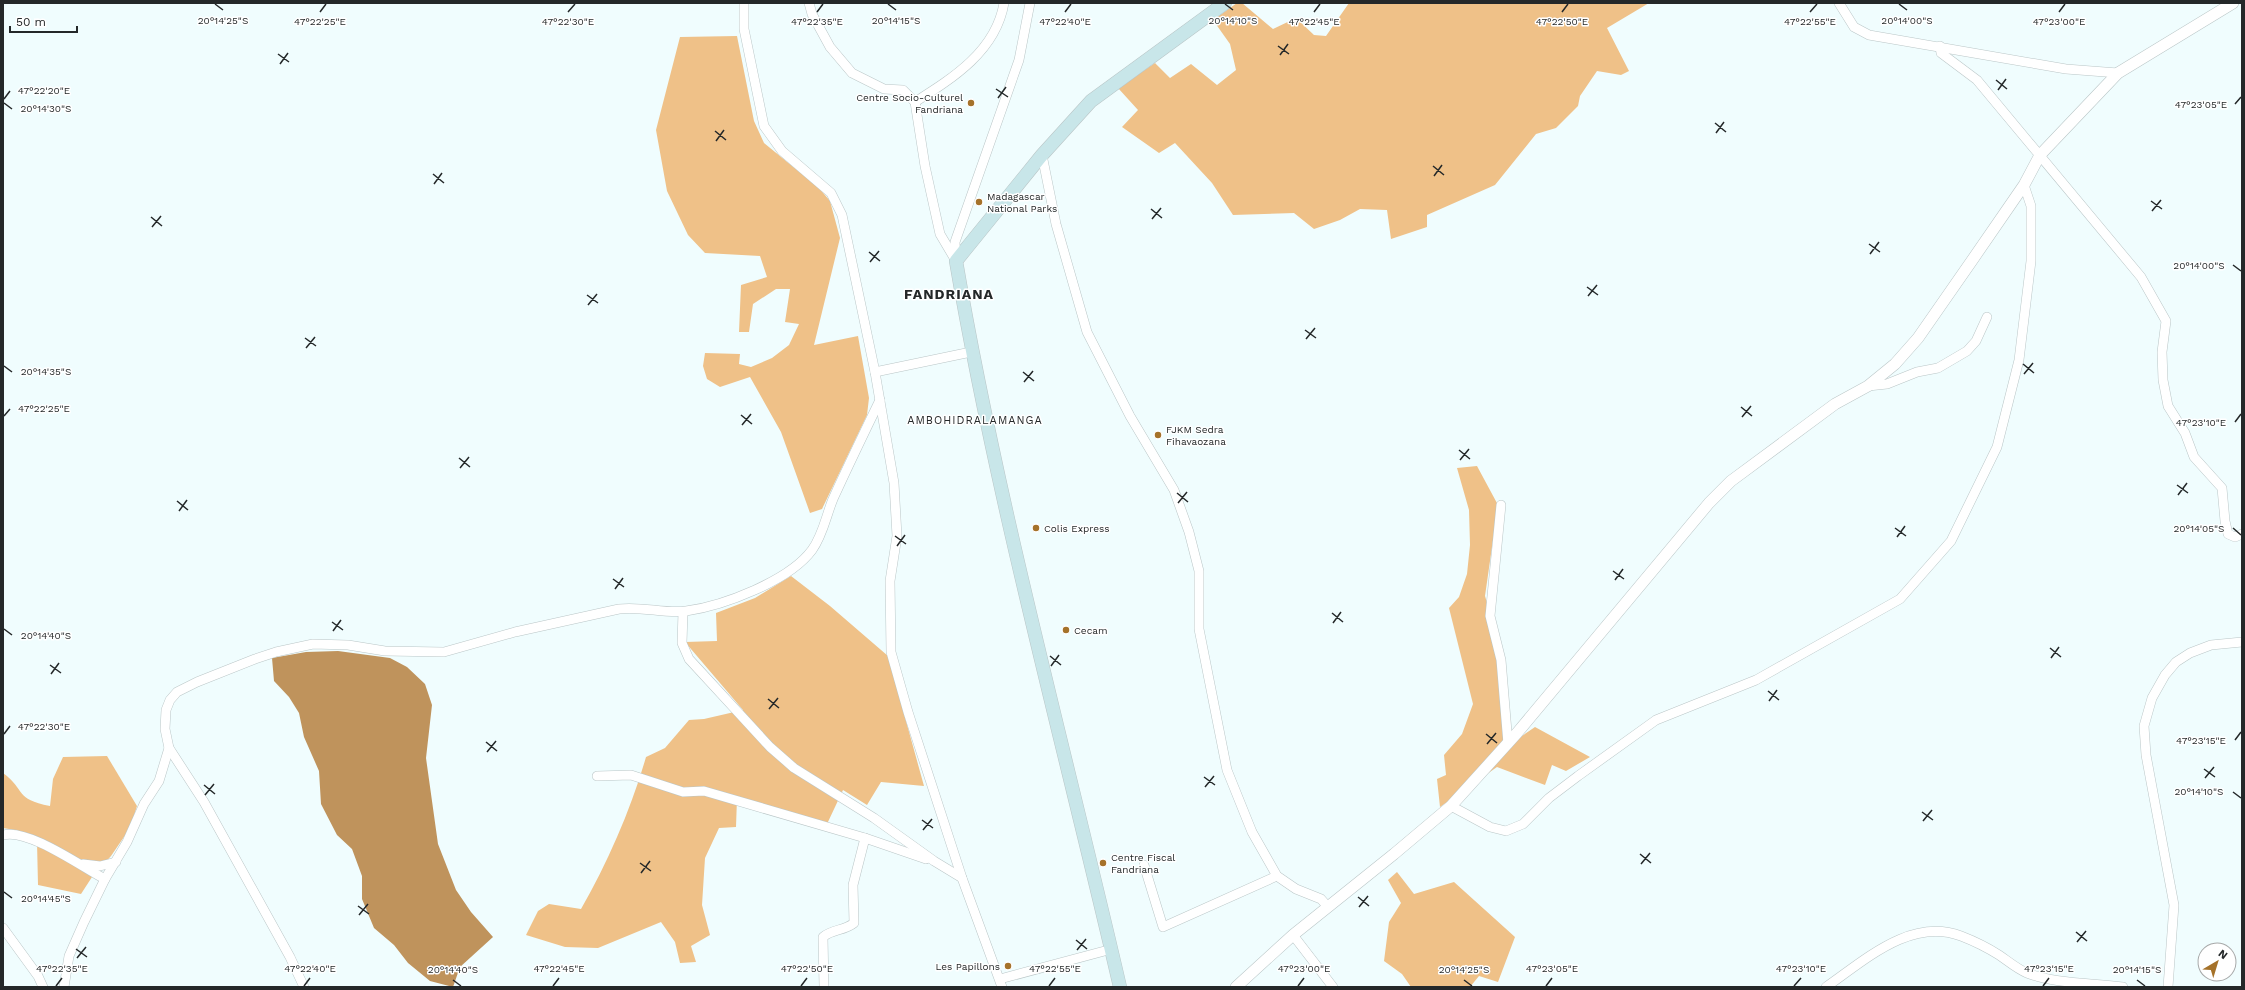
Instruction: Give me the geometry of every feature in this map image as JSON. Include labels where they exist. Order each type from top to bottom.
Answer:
[{"type":"main road","points":[[1120,987],[1112,949],[1054,718],[971,352],[956,261],[1042,155],[1090,101],[1225,3]]},
{"type":"street","points":[[744,3],[744,29],[764,126],[782,151],[817,178],[831,192],[842,215],[875,372],[894,483],[897,536],[890,581],[891,652],[908,712],[962,878],[1001,983],[1112,949]]},
{"type":"street","points":[[809,3],[812,14],[830,47],[852,73],[884,89],[903,90],[915,102],[925,166],[940,234],[956,261]]},
{"type":"street","points":[[915,102],[952,79],[969,64],[996,29],[1004,3]]},
{"type":"street","points":[[956,261],[955,242],[1019,60],[1030,3]]},
{"type":"street","points":[[1839,3],[1854,27],[1869,35],[1940,46],[2066,69],[2118,73]]},
{"type":"street","points":[[1238,986],[1293,935],[1451,806],[1508,744],[1709,503],[1731,481],[1835,404],[1868,386],[1895,364],[1918,338],[2024,185],[2040,155],[2118,73],[2233,3]]},
{"type":"street","points":[[1940,46],[1941,53],[1977,80],[2141,277],[2166,321],[2162,352],[2163,380],[2168,406],[2185,433],[2194,457],[2222,488],[2225,521],[2228,534],[2235,538],[2242,534]]},
{"type":"street","points":[[1042,155],[1056,224],[1087,332],[1130,416],[1174,490],[1189,532],[1199,571],[1199,629],[1227,770],[1252,832],[1277,876],[1296,889],[1321,899],[1328,907]]},
{"type":"street","points":[[1451,806],[1490,827],[1506,831],[1523,824],[1549,798],[1656,720],[1756,680],[1900,599],[1951,541],[1997,447],[2019,360],[2031,261],[2031,206],[2024,185]]},
{"type":"street","points":[[1868,386],[1887,384],[1917,372],[1938,368],[1967,351],[1976,341],[1987,317]]},
{"type":"street","points":[[875,372],[971,352]]},
{"type":"street","points":[[304,987],[286,950],[204,802],[169,748],[165,729],[166,710],[170,700],[177,692],[197,682],[276,652],[313,644],[348,645],[385,651],[444,652],[515,632],[619,609],[635,607],[683,612],[705,608],[748,594],[803,560],[820,538],[833,500],[880,400]]},
{"type":"street","points":[[1501,505],[1490,616],[1501,660],[1508,744]]},
{"type":"street","points":[[683,612],[682,643],[689,659],[770,747],[794,768],[874,818],[934,861],[962,878]]},
{"type":"street","points":[[2168,987],[2174,905],[2146,754],[2144,726],[2152,698],[2165,674],[2176,662],[2190,653],[2211,645],[2242,642]]},
{"type":"street","points":[[64,987],[70,956],[105,879],[116,862],[144,804],[159,781],[169,748]]},
{"type":"street","points":[[597,776],[631,775],[683,792],[704,791],[865,838],[934,861]]},
{"type":"street","points":[[3,835],[11,833],[26,837],[83,864],[100,866],[116,862]]},
{"type":"street","points":[[824,987],[823,937],[828,932],[848,928],[854,923],[853,885],[865,838]]},
{"type":"street","points":[[83,864],[91,872],[105,879]]},
{"type":"street","points":[[1144,865],[1163,928],[1277,876]]},
{"type":"street","points":[[3,928],[38,976],[43,987]]},
{"type":"street","points":[[1826,987],[1885,946],[1917,932],[1943,931],[1961,936],[1998,954],[2027,973],[2055,980],[2123,987]]},
{"type":"street","points":[[1293,935],[1333,987]]},
{"type":"shaded area","points":[[1237,3],[1242,3],[1273,29],[1296,18],[1314,35],[1326,36],[1349,3],[1649,3],[1607,28],[1629,71],[1621,75],[1597,71],[1580,96],[1578,106],[1556,128],[1536,134],[1495,185],[1427,215],[1427,227],[1391,239],[1387,210],[1360,209],[1340,220],[1314,229],[1294,213],[1233,215],[1212,183],[1175,143],[1159,153],[1122,127],[1138,110],[1118,88],[1155,63],[1170,78],[1191,64],[1217,85],[1236,70],[1230,44],[1213,20]]},
{"type":"shaded area","points":[[737,36],[754,121],[764,143],[819,188],[830,201],[840,238],[814,345],[858,336],[869,398],[867,415],[822,509],[810,513],[781,432],[750,377],[720,387],[707,379],[703,366],[705,353],[740,354],[739,364],[751,367],[772,358],[789,345],[799,324],[785,322],[790,289],[776,289],[753,304],[749,332],[739,332],[741,285],[767,277],[760,256],[705,253],[688,235],[667,191],[656,130],[680,37]]},
{"type":"shaded area","points":[[1477,466],[1498,505],[1485,596],[1500,646],[1509,745],[1535,727],[1590,757],[1566,771],[1552,765],[1545,785],[1497,767],[1440,807],[1437,779],[1446,775],[1444,755],[1462,734],[1473,704],[1449,608],[1459,597],[1467,574],[1470,545],[1469,510],[1457,468]]},
{"type":"shaded area","points":[[791,576],[830,606],[888,656],[924,786],[881,782],[867,805],[843,790],[827,824],[737,798],[736,827],[719,828],[705,858],[702,905],[710,935],[691,946],[696,962],[680,963],[675,942],[661,922],[598,948],[565,947],[526,935],[538,911],[549,904],[581,909],[618,835],[646,757],[665,748],[689,720],[704,719],[743,710],[685,642],[717,641],[716,613],[755,598]]},
{"type":"shaded area","points":[[338,651],[390,658],[407,667],[425,684],[432,705],[426,758],[438,844],[456,890],[471,912],[493,937],[460,967],[453,987],[430,981],[408,963],[394,945],[374,928],[362,899],[362,876],[352,849],[337,835],[321,804],[319,771],[304,737],[299,713],[289,697],[274,681],[272,658],[306,652]]},
{"type":"shaded area","points":[[107,756],[137,806],[130,828],[111,856],[92,877],[81,894],[38,885],[37,842],[34,845],[25,840],[15,830],[3,828],[3,773],[15,784],[25,797],[50,806],[53,779],[63,757]]},
{"type":"shaded area","points":[[1397,872],[1414,894],[1454,882],[1515,937],[1498,982],[1479,976],[1470,987],[1411,987],[1402,974],[1384,961],[1389,922],[1401,903],[1388,880]]},
{"type":"place","name":"Centre Socio-Culturel Fandriana","points":[[971,103]]},
{"type":"place","name":"Madagascar National Parks","points":[[979,202]]},
{"type":"place","name":"FJKM Sedra Fihavaozana","points":[[1158,435]]},
{"type":"place","name":"Colis Express","points":[[1036,528]]},
{"type":"place","name":"Cecam","points":[[1066,630]]},
{"type":"place","name":"Centre Fiscal Fandriana","points":[[1103,863]]},
{"type":"place","name":"Les Papillons","points":[[1008,966]]},
{"type":"district","name":"FANDRIANA","points":[[949,294]]},
{"type":"district","name":"AMBOHIDRALAMANGA","points":[[975,420]]}]
